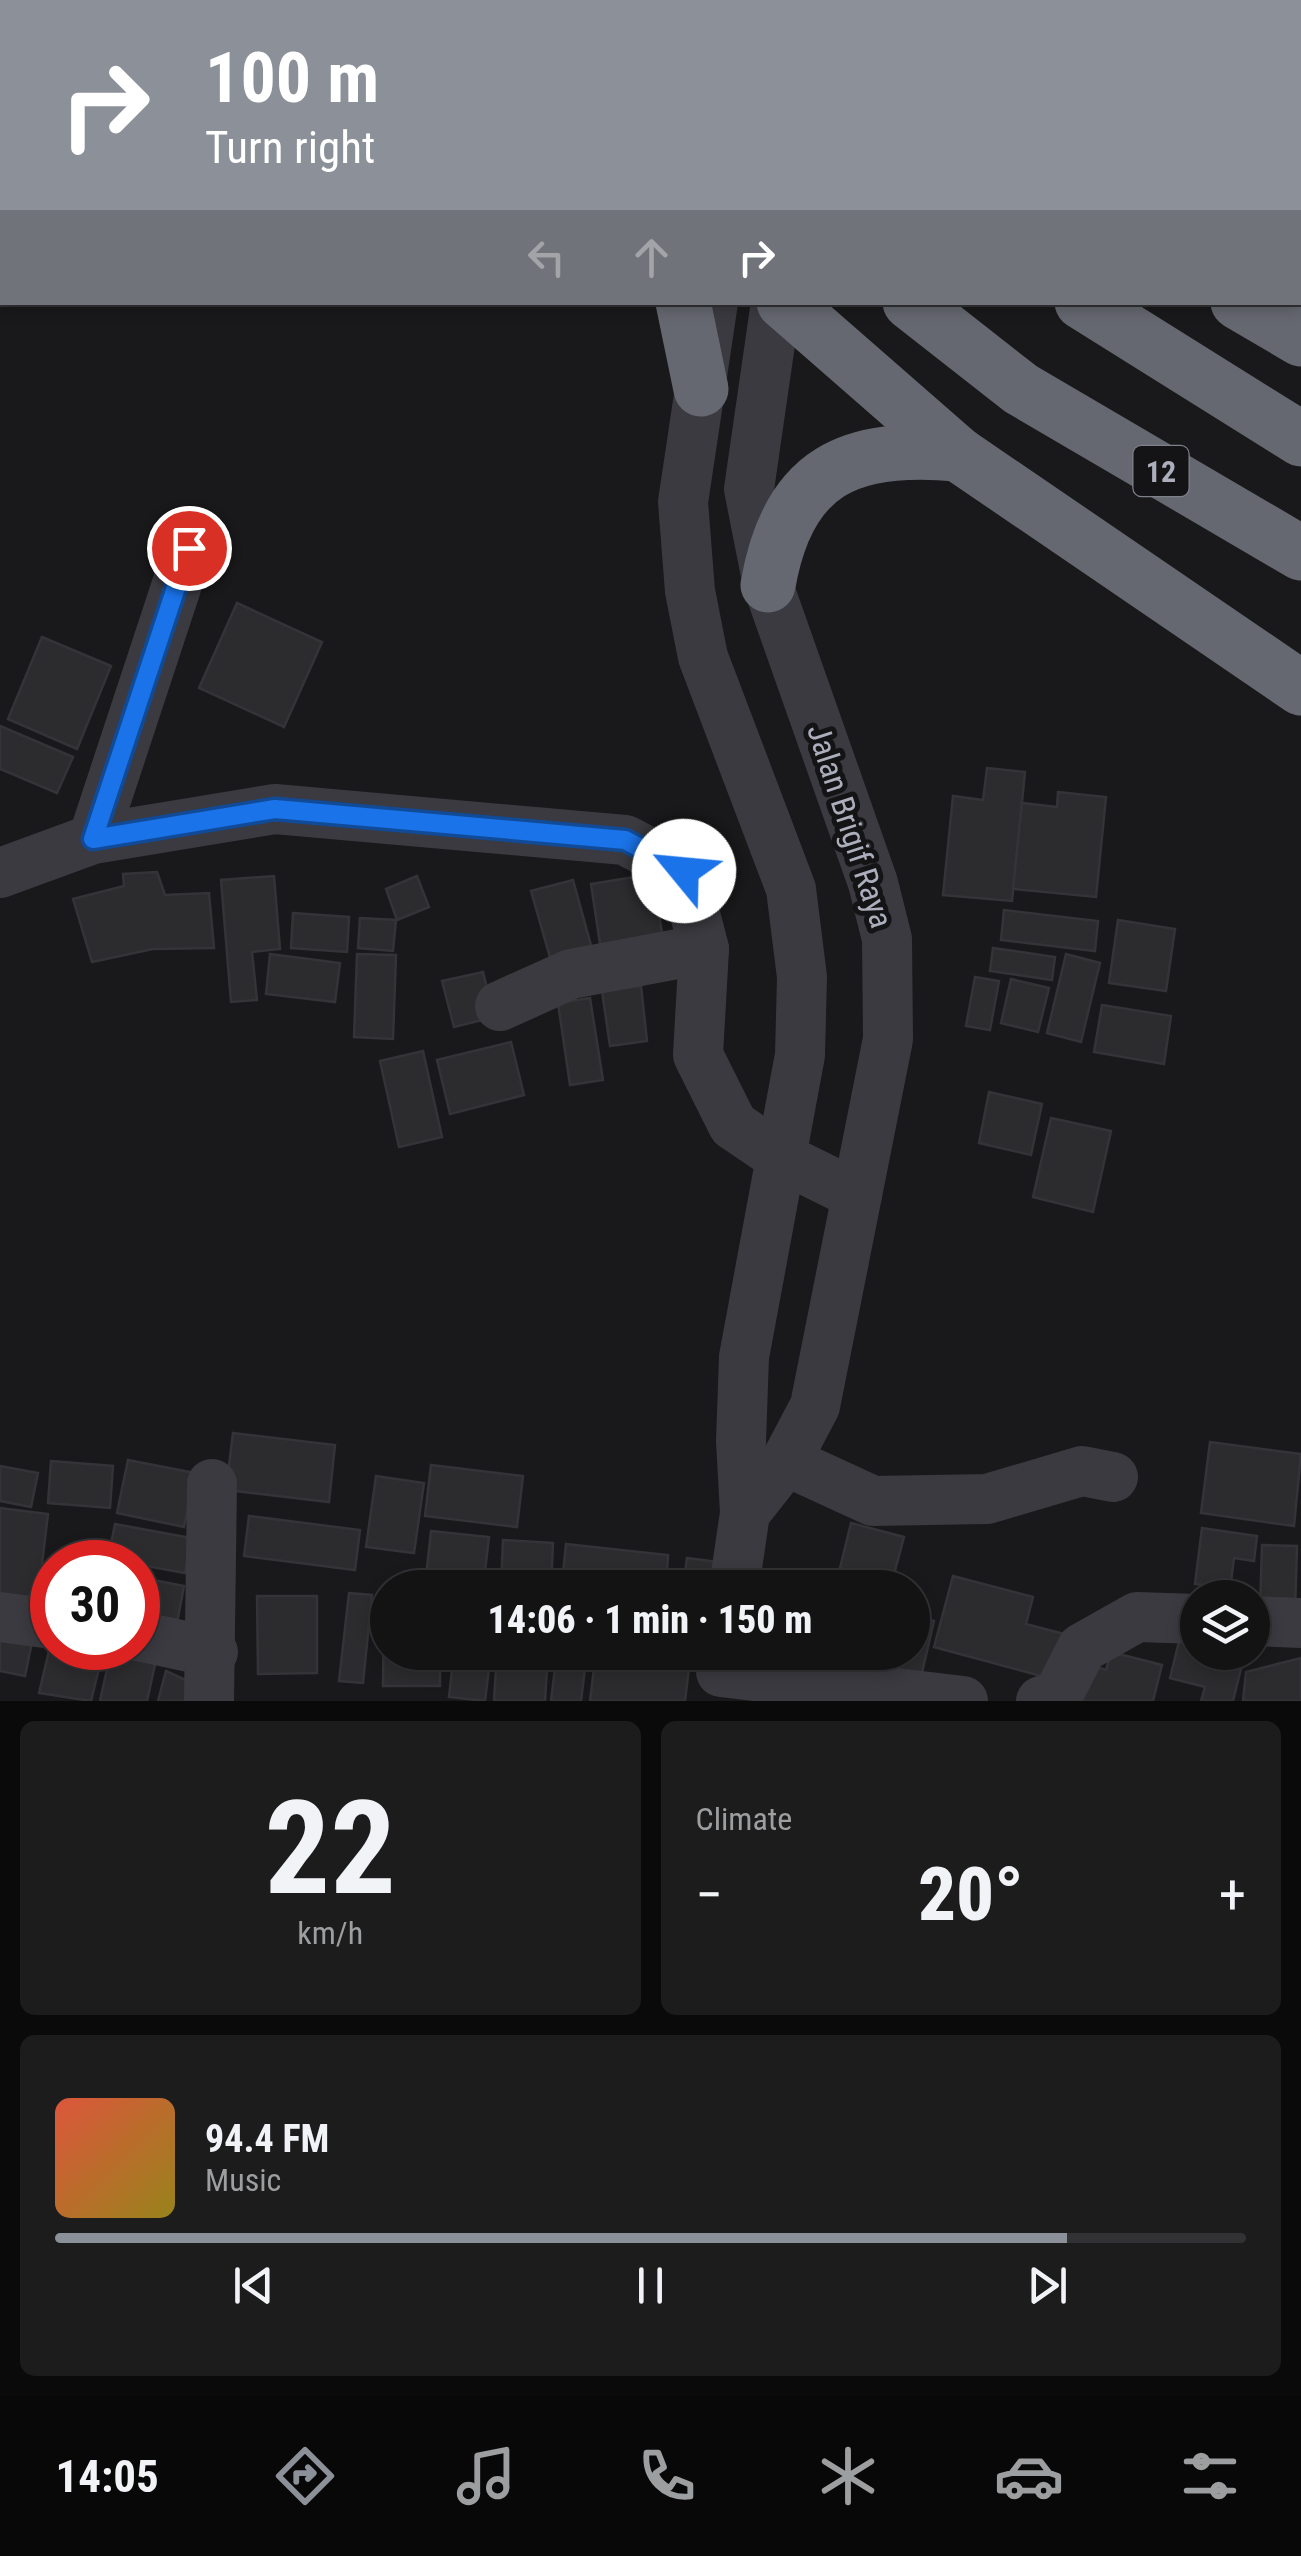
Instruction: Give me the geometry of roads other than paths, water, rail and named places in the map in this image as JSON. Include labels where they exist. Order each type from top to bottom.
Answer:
[{"type":"highway","points":[[683,305],[701,389]]},
{"type":"highway","points":[[784,305],[958,454],[1301,688]]},
{"type":"highway","points":[[889,305],[891,366],[909,410]]},
{"type":"highway","name":"12","points":[[914,305],[1021,389],[1301,553]]},
{"type":"highway","points":[[1087,305],[1301,439]]},
{"type":"highway","points":[[1243,305],[1301,339]]},
{"type":"highway","points":[[768,584],[775,542],[795,505],[825,475],[862,456],[904,449],[958,454]]},
{"type":"street","points":[[712,305],[683,502],[690,591],[703,657],[792,890],[802,977],[800,1055],[744,1357],[741,1441],[745,1512],[737,1570]]},
{"type":"street","name":"Jalan Brigif Raya","points":[[745,1512],[786,1461],[815,1406],[888,1039],[887,939],[873,883],[768,584],[749,489],[780,305]]},
{"type":"street","points":[[93,839],[189,548]]},
{"type":"street","points":[[0,873],[93,839],[275,809],[625,840],[684,871],[704,949],[698,1055],[733,1125],[780,1157],[857,1196]]},
{"type":"street","points":[[500,1006],[571,974],[704,949]]},
{"type":"street","points":[[786,1461],[873,1501],[987,1499],[1082,1471],[1113,1477]]},
{"type":"street","points":[[209,1701],[213,1652],[212,1484]]},
{"type":"street","points":[[0,1617],[30,1621]]},
{"type":"street","points":[[1041,1701],[1057,1696],[1082,1648],[1137,1617],[1180,1618]]},
{"type":"street","points":[[1270,1623],[1301,1624]]},
{"type":"street","points":[[160,1641],[213,1652]]},
{"type":"street","points":[[721,1675],[963,1701]]}]
